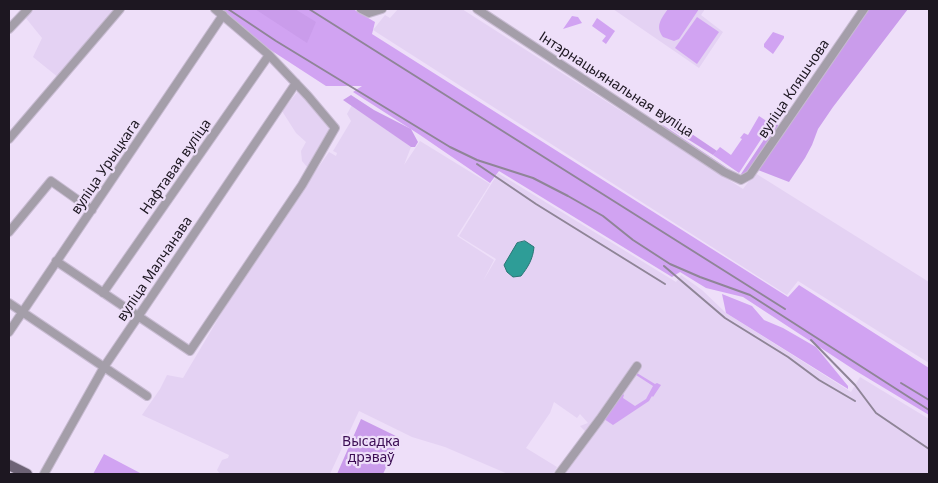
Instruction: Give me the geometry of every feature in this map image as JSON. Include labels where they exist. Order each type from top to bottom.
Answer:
[{"type":"main road","points":[[9,465],[27,474]]},
{"type":"street","points":[[9,29],[28,9]]},
{"type":"street","points":[[9,139],[120,9]]},
{"type":"street","points":[[56,261],[190,351],[302,185],[335,128],[270,55],[215,9]]},
{"type":"street","points":[[361,9],[369,13],[382,9]]},
{"type":"street","name":"Інтэрнацыянальная вуліца","points":[[477,9],[724,172],[741,180]]},
{"type":"street","name":"вуліца Кляшчова","points":[[741,180],[750,175],[864,9]]},
{"type":"street","name":"вуліца Урыцкага","points":[[9,332],[223,15]]},
{"type":"street","name":"Нафтавая вуліца","points":[[103,293],[270,55]]},
{"type":"street","name":"вуліца Малчанава","points":[[44,474],[104,366],[296,83]]},
{"type":"street","points":[[9,232],[51,181],[92,210]]},
{"type":"street","points":[[9,303],[147,396]]},
{"type":"street","points":[[559,474],[637,366]]},
{"type":"shaded area","points":[[32,9],[117,9],[59,78],[33,57],[42,38],[25,17]]},
{"type":"shaded area","points":[[221,9],[353,9],[375,22],[372,34],[788,297],[799,285],[929,368],[929,415],[856,371],[743,297],[706,288],[680,272],[672,277],[499,171],[490,183],[353,92],[362,86],[326,86],[269,49]]},
{"type":"shaded area","points":[[398,9],[462,9],[743,189],[755,173],[929,282],[929,363],[798,281],[787,295],[373,30],[385,15],[390,18]]},
{"type":"shaded area","points":[[613,9],[705,9],[701,15],[723,32],[699,68]]},
{"type":"shaded area","points":[[668,9],[699,9],[679,39],[674,41],[663,37],[659,29],[661,19]]},
{"type":"shaded area","points":[[572,16],[578,17],[582,23],[563,29]]},
{"type":"shaded area","points":[[697,17],[719,32],[697,64],[675,48]]},
{"type":"shaded area","points":[[597,18],[615,31],[606,44],[602,41],[606,36],[592,26]]},
{"type":"shaded area","points":[[773,32],[784,36],[784,38],[773,54],[764,47],[764,44]]},
{"type":"shaded area","points":[[299,90],[333,127],[308,168],[302,161],[301,151],[306,142],[296,133],[282,111]]},
{"type":"shaded area","points":[[352,105],[411,147],[404,165],[420,141],[490,184],[457,236],[494,260],[483,281],[496,259],[459,236],[498,173],[676,282],[681,275],[702,290],[726,313],[851,392],[860,377],[929,419],[929,474],[564,474],[591,437],[580,426],[588,423],[580,414],[577,418],[554,402],[550,413],[526,448],[557,467],[553,474],[508,474],[445,447],[412,437],[359,411],[330,474],[220,474],[217,470],[222,460],[228,458],[229,455],[142,415],[167,375],[183,378],[231,297],[287,212],[329,152],[336,156],[337,153],[333,151],[351,121],[347,114]]},
{"type":"shaded area","points":[[759,116],[771,124],[739,173],[713,155],[720,147],[731,155],[742,139],[740,138],[744,133],[748,135]]},
{"type":"shaded area","points":[[663,125],[736,174],[733,174],[664,128]]},
{"type":"shaded area","points":[[525,241],[534,247],[531,259],[521,276],[513,277],[507,272],[504,265],[517,243]]},
{"type":"shaded area","points":[[722,294],[752,306],[764,320],[783,328],[816,347],[848,386],[848,389],[726,313]]},
{"type":"shaded area","points":[[637,373],[655,384],[661,385],[649,401],[613,425],[604,419],[622,393],[624,395],[623,398],[635,406],[646,399],[653,386],[636,375]]},
{"type":"shaded area","points":[[104,454],[142,474],[93,474]]},
{"type":"green space","points":[[255,9],[295,9],[316,22],[307,43]]},
{"type":"green space","points":[[868,9],[908,9],[833,107],[818,129],[805,158],[789,182],[758,170]]},
{"type":"green space","points":[[351,95],[374,110],[411,129],[418,142],[415,147],[411,147],[343,100]]},
{"type":"green space","points":[[677,118],[685,124],[683,128],[717,151],[713,155],[670,128]]},
{"type":"green space","points":[[775,123],[779,129],[748,174],[739,177]]},
{"type":"green space","name":"Высадка дрэваў","points":[[361,419],[400,438],[383,474],[337,474]]},
{"type":"railway","points":[[228,9],[276,41],[450,147],[477,160],[533,178],[603,216],[633,240],[670,264],[750,295],[929,410]]},
{"type":"railway","points":[[309,9],[785,309]]},
{"type":"railway","points":[[477,164],[536,204],[665,284]]},
{"type":"railway","points":[[664,266],[725,318],[788,357],[819,380],[855,401]]},
{"type":"railway","points":[[811,340],[855,385],[876,413],[929,449]]},
{"type":"railway","points":[[901,383],[929,400]]}]
